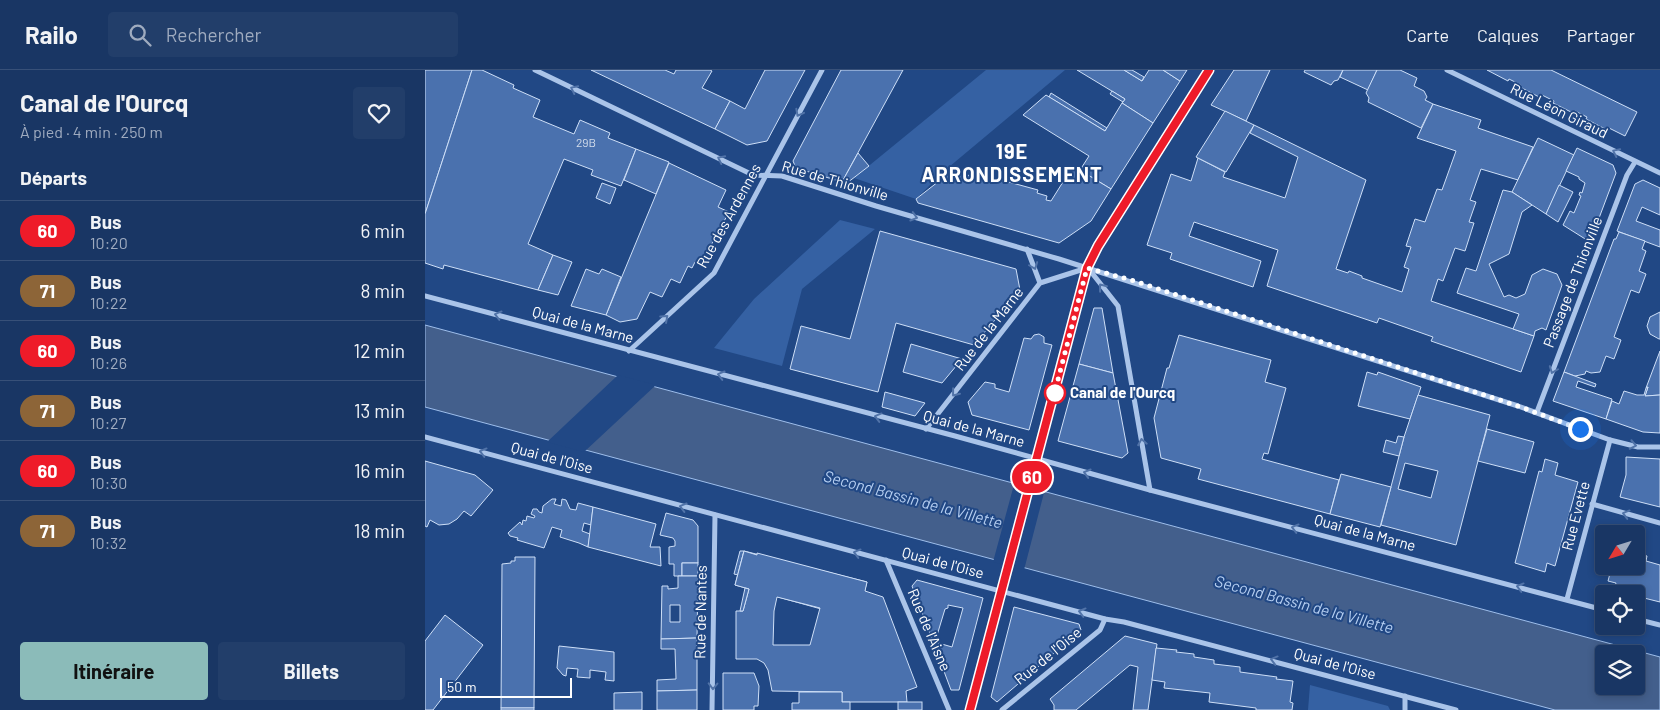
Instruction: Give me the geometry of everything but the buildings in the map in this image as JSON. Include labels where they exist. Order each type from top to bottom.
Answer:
[{"type":"street","name":"Rue de Thionville","points":[[535,70],[753,175],[782,176],[876,206],[1131,280],[1537,412],[1610,440],[1638,447],[1660,448]]},
{"type":"street","name":"Rue des Ardennes","points":[[629,351],[714,273],[822,70]]},
{"type":"street","points":[[970,710],[1087,268],[1098,246],[1209,70]]},
{"type":"street","name":"Rue Léon Giraud","points":[[1447,70],[1660,173]]},
{"type":"street","name":"Passage de Thionville","points":[[1537,412],[1627,175],[1635,162]]},
{"type":"street","points":[[1027,250],[1041,284]]},
{"type":"street","points":[[1087,268],[1118,306],[1150,490]]},
{"type":"street","name":"Rue de la Marne","points":[[926,429],[1041,284],[1087,268]]},
{"type":"street","name":"Quai de la Marne","points":[[425,296],[1595,607]]},
{"type":"street","name":"Quai de l'Oise","points":[[425,437],[1456,710]]},
{"type":"street","name":"Rue Evette","points":[[1567,599],[1610,440]]},
{"type":"street","points":[[1592,504],[1660,523]]},
{"type":"street","name":"Rue de Nantes","points":[[712,710],[715,515]]},
{"type":"street","name":"Rue de l'Aisne","points":[[886,560],[949,710]]},
{"type":"street","name":"Rue de l'Oise","points":[[1002,710],[1100,630],[1105,618]]},
{"type":"street","points":[[1645,621],[1660,625]]},
{"type":"street","points":[[1405,696],[1405,710]]},
{"type":"shaded area","points":[[986,70],[1065,70],[943,172],[916,199],[854,178]]},
{"type":"shaded area","points":[[840,220],[875,229],[802,289],[782,366],[714,348],[754,299]]},
{"type":"shaded area","points":[[1310,685],[1388,706],[1390,710],[1308,710]]},
{"type":"water","name":"Second Bassin de la Villette","points":[[425,325],[1615,645],[1595,645],[1595,695],[1645,695],[1645,653],[1660,657],[1660,710],[1555,710],[425,407]]},
{"type":"pier","points":[[618,375],[656,385],[584,452],[547,442]]},
{"type":"pier","points":[[1015,481],[1045,489],[1024,570],[993,562]]},
{"type":"bus line","name":"60","points":[[970,710],[1087,268],[1098,246],[1209,70]]},
{"type":"place","name":"Canal de l'Ourcq","points":[[1055,393]]},
{"type":"district","name":"19E ARRONDISSEMENT","points":[[1012,164]]},
{"type":"route","points":[[1055,393],[1053,399],[1087,268],[1131,280],[1537,412],[1580,429]]}]
